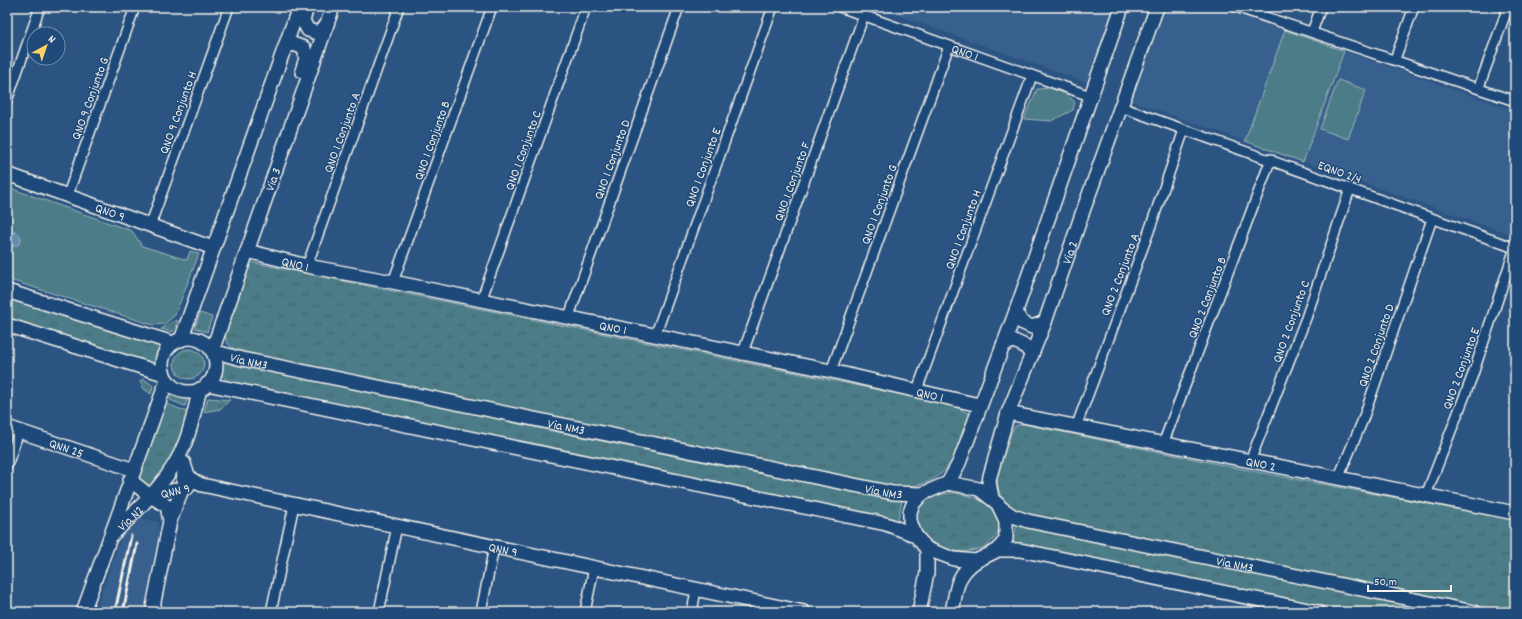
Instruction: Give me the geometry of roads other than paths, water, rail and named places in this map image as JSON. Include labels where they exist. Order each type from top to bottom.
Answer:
[{"type":"main road","points":[[166,377],[162,360],[165,352],[177,341],[213,248],[300,7]]},
{"type":"main road","points":[[307,7],[303,21],[308,30],[318,32],[326,26]]},
{"type":"main road","name":"Via 3","points":[[212,351],[333,7]]},
{"type":"main road","points":[[948,483],[959,463],[1016,311],[1122,7]]},
{"type":"main road","name":"Via 2","points":[[996,502],[990,476],[1008,413],[1045,322],[1157,7]]},
{"type":"main road","points":[[273,176],[279,133],[306,58],[304,48],[297,44],[290,45],[284,51]]},
{"type":"main road","name":"QNO 9","points":[[7,174],[213,248]]},
{"type":"main road","name":"QNO 1","points":[[247,251],[307,266],[394,282],[742,355],[831,372],[980,405]]},
{"type":"main road","points":[[7,291],[177,341],[195,339],[204,343],[212,351],[215,358],[215,371],[203,387],[190,392],[180,390],[166,377],[7,325]]},
{"type":"main road","points":[[1016,311],[1021,322],[1032,327],[1045,322]]},
{"type":"main road","points":[[1003,345],[1014,341],[1025,346],[1032,355]]},
{"type":"main road","name":"Via NM3","points":[[212,351],[242,359],[885,491],[903,494],[922,494]]},
{"type":"main road","name":"Via N2","points":[[109,537],[166,377]]},
{"type":"main road","points":[[203,387],[886,524],[915,535]]},
{"type":"main road","name":"Via N2","points":[[109,537],[150,496],[177,460],[186,442],[203,387]]},
{"type":"main road","name":"QNO 2","points":[[1008,413],[1338,479],[1515,512]]},
{"type":"main road","name":"QNN 25","points":[[13,429],[131,473]]},
{"type":"main road","points":[[152,612],[170,521],[183,487],[186,442]]},
{"type":"main road","name":"QNN 9","points":[[184,463],[186,473],[190,480],[202,485],[802,612]]},
{"type":"main road","name":"QNN 9","points":[[131,473],[150,496],[183,487],[202,485]]},
{"type":"main road","points":[[976,561],[954,559],[927,549],[915,535],[910,521],[910,512],[913,504],[922,494],[948,483],[970,486],[996,502],[1006,521],[1007,531],[1006,539],[998,550]]},
{"type":"main road","points":[[150,496],[167,506],[170,521]]},
{"type":"main road","name":"Via NM3","points":[[996,502],[1013,516],[1028,520],[1474,612]]},
{"type":"main road","points":[[83,612],[109,537]]},
{"type":"main road","points":[[918,612],[927,573],[927,549]]},
{"type":"main road","points":[[952,612],[958,580],[964,570],[976,561],[998,550],[1020,550],[1318,612]]},
{"type":"street","points":[[7,101],[40,7]]},
{"type":"street","name":"QNO 9 Conjunto G","points":[[68,197],[135,7]]},
{"type":"street","name":"QNO 9 Conjunto H","points":[[150,226],[229,7]]},
{"type":"street","name":"QNO 1 Conjunto A","points":[[307,266],[399,7]]},
{"type":"street","name":"QNO 1 Conjunto B","points":[[394,282],[492,7]]},
{"type":"street","name":"QNO 1 Conjunto C","points":[[481,301],[586,7]]},
{"type":"street","name":"QNO 1 Conjunto D","points":[[568,319],[679,7]]},
{"type":"street","name":"QNO 1 Conjunto E","points":[[655,336],[773,7]]},
{"type":"street","name":"QNO 1","points":[[840,7],[1090,96]]},
{"type":"street","points":[[1236,7],[1395,59],[1515,101]]},
{"type":"street","points":[[1312,32],[1321,7]]},
{"type":"street","points":[[1395,59],[1414,7]]},
{"type":"street","points":[[1478,88],[1508,7]]},
{"type":"street","name":"QNO 1 Conjunto F","points":[[742,355],[864,15]]},
{"type":"street","name":"QNO 1 Conjunto G","points":[[831,372],[949,46]]},
{"type":"street","name":"QNO 1 Conjunto H","points":[[917,390],[1032,76]]},
{"type":"street","name":"EQNO 2/4","points":[[1121,107],[1271,159],[1515,248]]},
{"type":"street","name":"QNO 2 Conjunto A","points":[[1076,427],[1148,234],[1184,130]]},
{"type":"street","name":"QNO 2 Conjunto B","points":[[1163,444],[1271,159]]},
{"type":"street","name":"QNO 2 Conjunto C","points":[[1250,461],[1306,318],[1350,189]]},
{"type":"street","name":"QNO 2 Conjunto D","points":[[1338,479],[1362,422],[1432,218]]},
{"type":"street","name":"QNO 2 Conjunto E","points":[[1426,495],[1472,377],[1515,248]]},
{"type":"street","points":[[7,466],[13,429]]},
{"type":"street","points":[[271,612],[294,504]]},
{"type":"street","points":[[379,612],[397,526]]},
{"type":"street","points":[[481,612],[494,547]]},
{"type":"street","points":[[586,612],[594,568]]},
{"type":"street","points":[[692,612],[696,590]]},
{"type":"railway","points":[[115,612],[131,536]]},
{"type":"railway","points":[[123,612],[137,544]]}]
